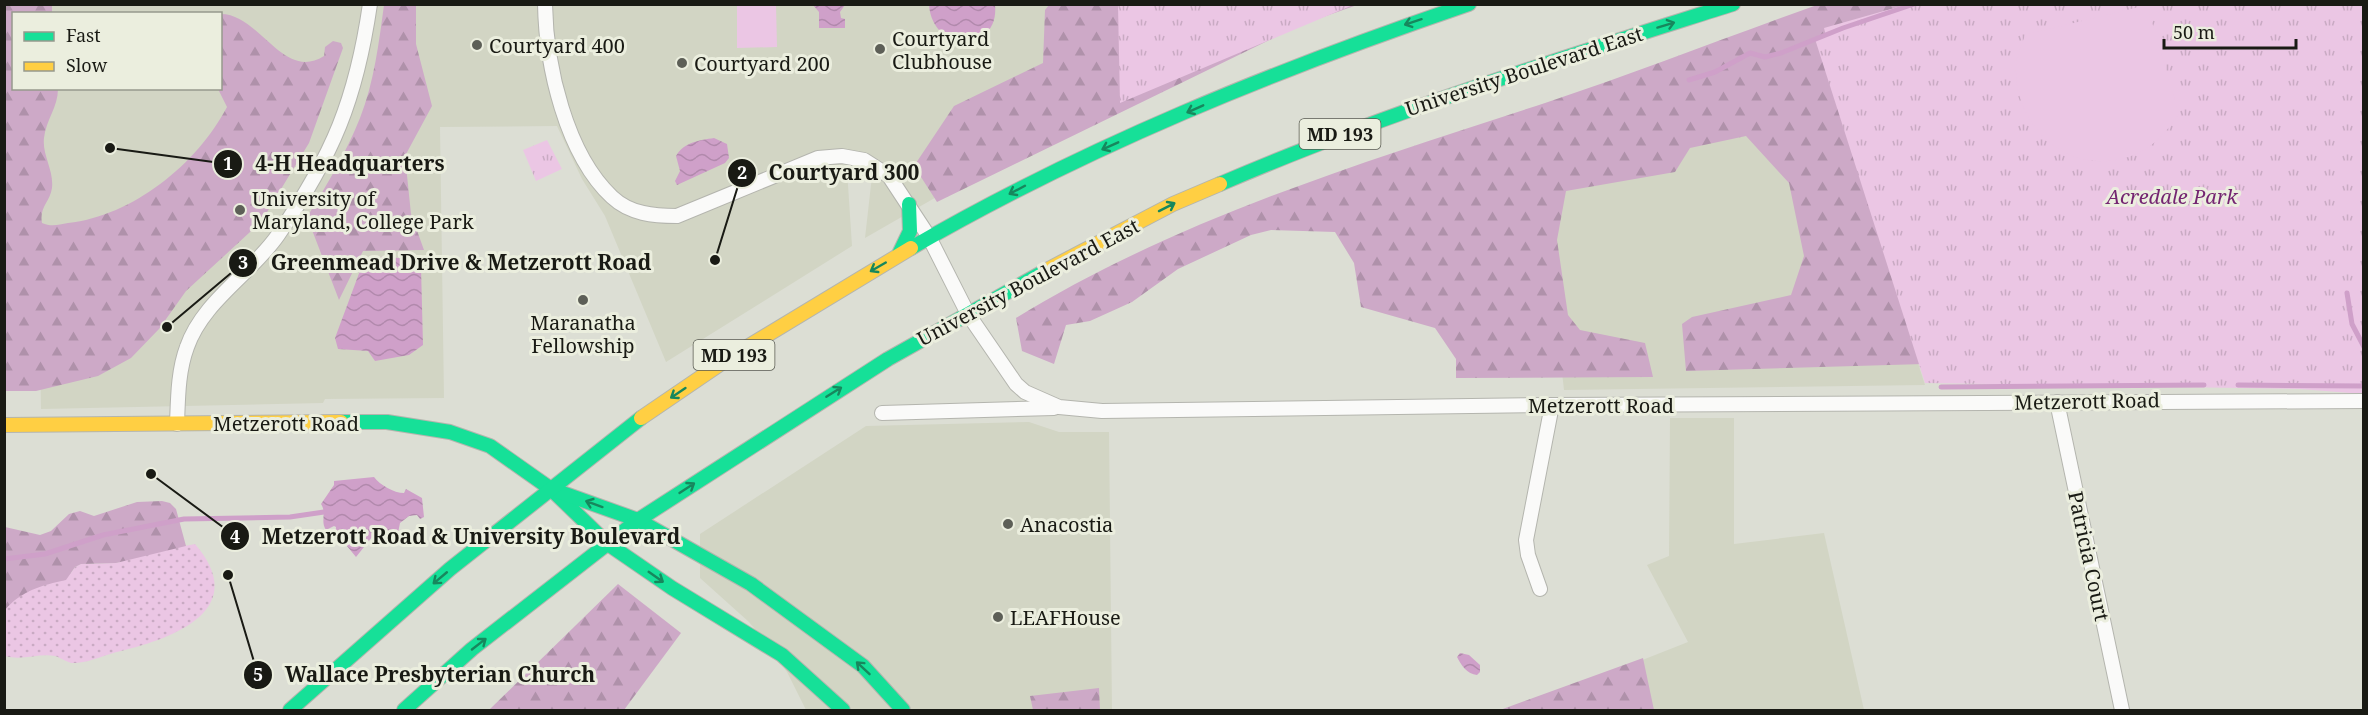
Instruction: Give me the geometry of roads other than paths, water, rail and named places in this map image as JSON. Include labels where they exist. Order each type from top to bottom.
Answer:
[{"type":"main road","name":"MD 193","points":[[290,711],[379,629],[514,515],[551,489],[632,424],[719,364],[899,254],[1036,179],[1276,73],[1357,42],[1469,4]]},
{"type":"main road","name":"University Boulevard East","points":[[404,711],[472,649],[638,520],[843,387],[968,314],[1173,204],[1311,145],[1436,99],[1733,4]]},
{"type":"main road","points":[[899,254],[910,238],[912,224],[909,204]]},
{"type":"main road","name":"Metzerott Road","points":[[4,425],[387,422],[425,427],[490,446],[551,489]]},
{"type":"main road","points":[[551,489],[638,520],[751,584],[863,666],[903,711]]},
{"type":"main road","points":[[551,489],[608,544],[672,588],[782,655],[843,711]]},
{"type":"street","points":[[177,424],[181,368],[187,345],[205,314],[277,237],[326,159],[342,125],[361,59],[370,4]]},
{"type":"street","name":"Metzerott Road","points":[[545,4],[551,65],[562,106],[573,136],[588,166],[613,198],[635,211],[654,216],[677,216],[818,158],[842,156],[864,160],[889,176],[909,204],[929,237],[968,314],[1016,384],[1025,392],[1059,408],[1102,411],[1552,405],[2364,401]]},
{"type":"street","name":"Patricia Court","points":[[2057,402],[2122,711]]},
{"type":"street","points":[[1540,589],[1529,561],[1526,540],[1552,405]]},
{"type":"street","points":[[882,413],[1059,408]]},
{"type":"water","points":[[813,5],[845,5],[840,12],[841,18],[845,19],[845,28],[819,28],[819,12]]},
{"type":"water","points":[[929,5],[995,5],[994,21],[987,32],[977,39],[965,41],[953,39],[942,33],[933,21]]},
{"type":"water","points":[[714,138],[727,144],[729,158],[725,163],[677,185],[675,181],[680,171],[676,156],[679,151],[693,142]]},
{"type":"water","points":[[383,256],[413,260],[421,267],[423,345],[409,355],[375,361],[368,351],[338,349],[335,338],[361,268]]},
{"type":"water","points":[[374,477],[392,490],[404,493],[406,489],[422,498],[424,517],[420,519],[417,515],[409,516],[400,523],[397,538],[381,535],[372,537],[356,557],[342,540],[335,541],[336,527],[326,530],[321,504],[334,485],[334,481]]},
{"type":"water","points":[[1460,653],[1469,655],[1480,665],[1480,672],[1477,675],[1470,673],[1462,666],[1457,657]]},
{"type":"waterway","points":[[1689,80],[1715,72],[1750,53],[1765,57],[1781,53],[1843,28],[1914,4]]},
{"type":"waterway","points":[[2347,293],[2352,324],[2364,347]]},
{"type":"waterway","points":[[1941,387],[2204,385]]},
{"type":"waterway","points":[[2238,385],[2364,386]]},
{"type":"waterway","points":[[4,559],[45,554],[103,535],[184,519],[290,517],[324,512]]},
{"type":"place","name":"Courtyard 400","points":[[477,45]]},
{"type":"place","name":"Courtyard Clubhouse","points":[[880,49]]},
{"type":"place","name":"Courtyard 200","points":[[682,63]]},
{"type":"place","name":"4-H Headquarters","points":[[110,148]]},
{"type":"place","name":"University of Maryland, College Park","points":[[240,210]]},
{"type":"place","name":"Courtyard 300","points":[[715,260]]},
{"type":"place","name":"Maranatha Fellowship","points":[[583,300]]},
{"type":"place","name":"Greenmead Drive & Metzerott Road","points":[[167,327]]},
{"type":"place","name":"Metzerott Road & University Boulevard","points":[[151,474]]},
{"type":"place","name":"Anacostia","points":[[1008,524]]},
{"type":"place","name":"Wallace Presbyterian Church","points":[[228,575]]},
{"type":"place","name":"LEAFHouse","points":[[998,617]]},
{"type":"park label","name":"Acredale Park","points":[[2172,196]]}]
